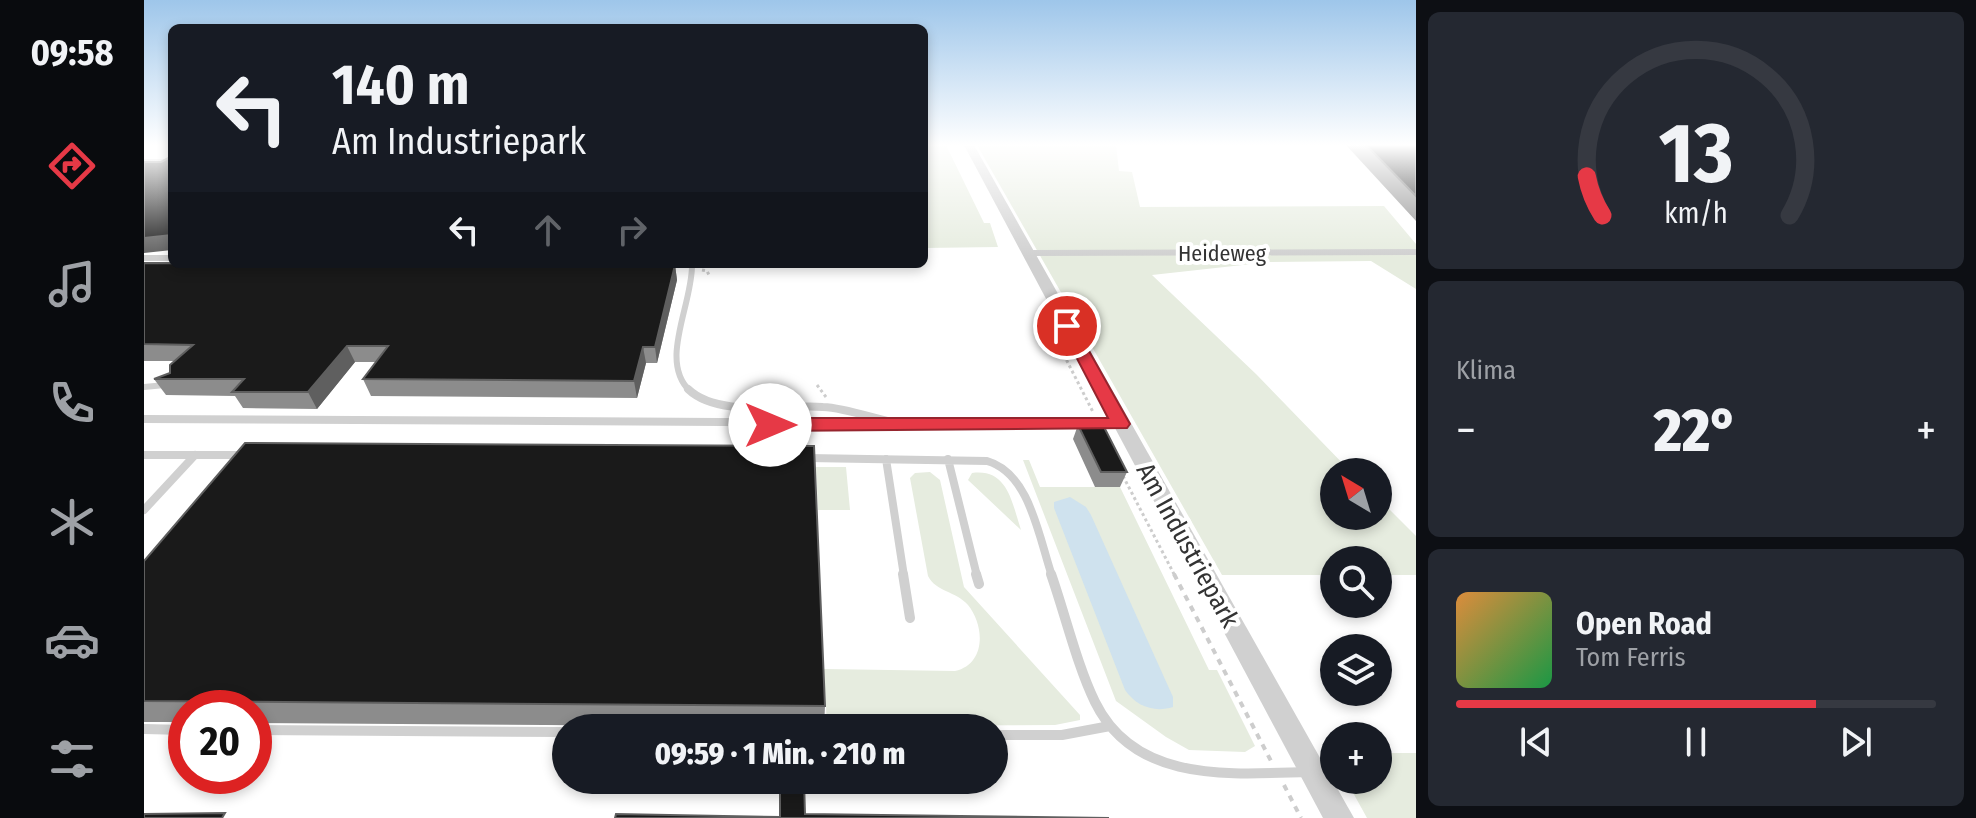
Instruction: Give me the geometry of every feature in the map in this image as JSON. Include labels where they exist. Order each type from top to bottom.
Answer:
[{"type":"street","name":"Am Industriepark","points":[[990,183],[1028,253],[1111,424],[1339,818]]},
{"type":"street","name":"Heideweg","points":[[1028,253],[1416,252]]},
{"type":"lane","points":[[144,258],[168,258]]},
{"type":"lane","points":[[153,265],[164,258]]},
{"type":"lane","points":[[693,268],[675,362],[679,379],[697,395],[722,406],[826,407],[905,425]]},
{"type":"lane","points":[[144,387],[177,385]]},
{"type":"lane","points":[[144,419],[1111,424]]},
{"type":"lane","points":[[144,455],[258,456]]},
{"type":"lane","points":[[144,510],[195,455]]},
{"type":"lane","points":[[792,458],[972,459],[1001,465],[1020,483],[1095,702],[1110,726],[1153,758],[1186,772],[1314,772]]},
{"type":"lane","points":[[886,459],[910,618]]},
{"type":"lane","points":[[948,459],[979,584]]},
{"type":"lane","points":[[1008,735],[1062,735],[1110,726]]},
{"type":"lane","points":[[144,729],[168,730]]},
{"type":"lane","points":[[272,730],[552,732]]},
{"type":"path","points":[[696,268],[707,271]]},
{"type":"path","points":[[1041,309],[1090,407],[1111,424]]},
{"type":"path","points":[[1122,468],[1194,615],[1301,818]]},
{"type":"shaded area","points":[[928,183],[965,183],[984,223],[990,223],[998,247],[928,248]]},
{"type":"shaded area","points":[[999,183],[1135,183],[1140,207],[1384,206],[1416,244],[1416,289],[1371,261],[1270,262],[1152,275],[1256,374],[1337,458],[1320,458],[1320,530],[1392,530],[1392,512],[1416,536],[1416,575],[1392,575],[1392,546],[1320,546],[1320,575],[1222,575]]},
{"type":"shaded area","points":[[1023,460],[1029,460],[1040,487],[1120,487],[1209,670],[1217,670],[1255,746],[1245,752],[1189,750],[1116,701]]},
{"type":"shaded area","points":[[816,467],[846,467],[850,510],[818,510]]},
{"type":"shaded area","points":[[930,472],[940,480],[964,587],[1080,715],[1080,720],[1055,725],[1008,725],[1008,714],[826,714],[824,669],[955,671],[965,667],[977,653],[980,633],[974,614],[963,600],[936,585],[928,576],[910,478],[915,473]]},
{"type":"shaded area","points":[[972,473],[994,476],[1001,482],[1011,499],[1021,530],[968,480]]},
{"type":"shaded area","points":[[1392,753],[1416,753],[1416,818],[1367,818],[1354,794],[1392,794]]},
{"type":"water","points":[[1070,497],[1086,507],[1091,515],[1173,697],[1173,707],[1146,707],[1125,690],[1054,508],[1054,502]]},
{"type":"building","points":[[144,183],[168,183],[168,235],[144,238]]},
{"type":"building","points":[[1403,183],[1416,183],[1416,196]]},
{"type":"building","points":[[144,263],[168,263],[168,268],[674,268],[655,347],[643,347],[634,381],[363,379],[388,346],[347,346],[308,392],[232,392],[244,379],[154,379],[170,373],[170,365],[193,345],[144,344]]},
{"type":"building","points":[[1078,425],[1103,425],[1127,472],[1101,472]]},
{"type":"building","points":[[245,443],[814,446],[825,706],[272,702],[272,690],[168,690],[168,701],[144,701],[144,561]]},
{"type":"building","points":[[780,794],[804,794],[805,814],[1109,818],[615,818],[616,814],[780,817]]},
{"type":"building","points":[[225,813],[222,818],[144,818],[144,814]]},
{"type":"route","points":[[770,425],[1121,424],[1067,326]]}]
